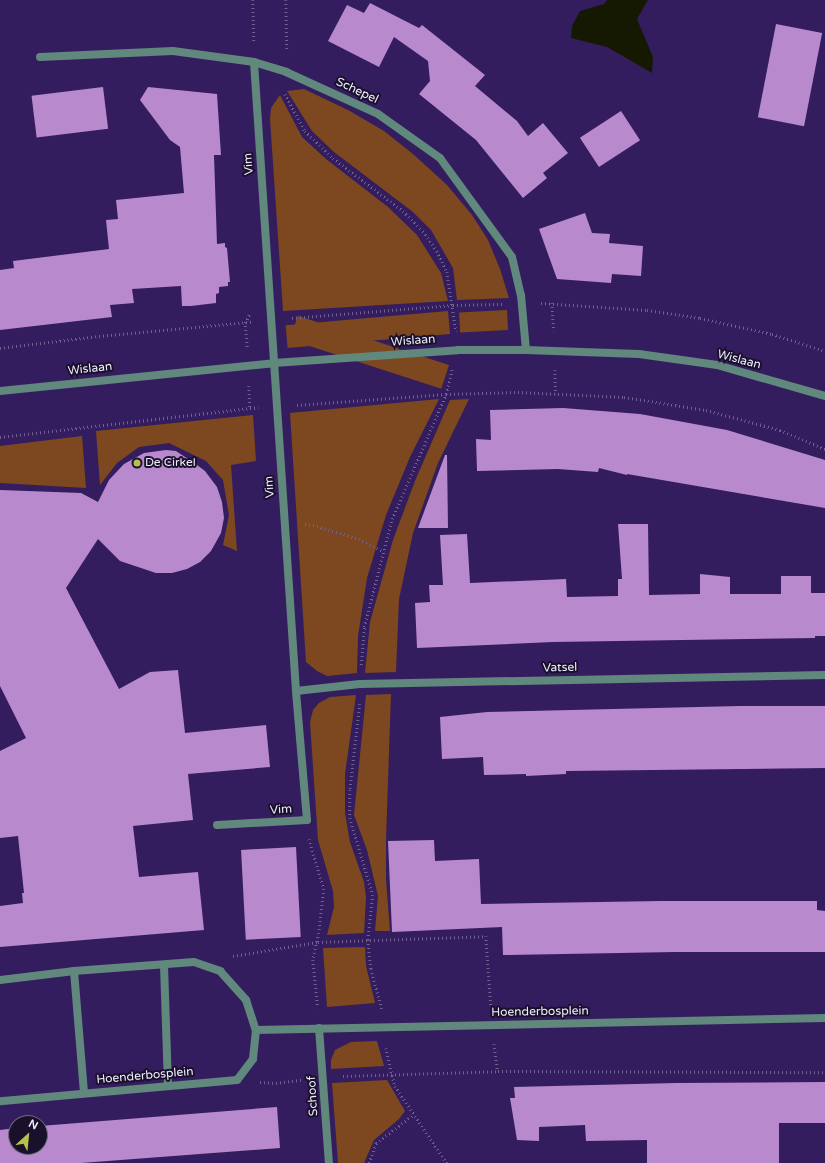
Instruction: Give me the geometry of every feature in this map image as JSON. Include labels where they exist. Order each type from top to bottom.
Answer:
[{"type":"street","name":"Schepel","points":[[40,57],[174,51],[254,62],[286,72],[378,114],[440,158],[512,257],[521,295],[526,350]]},
{"type":"street","name":"Vim","points":[[217,825],[307,820],[284,521],[254,62]]},
{"type":"street","name":"Wislaan","points":[[0,391],[274,363],[458,350],[526,350],[639,354],[709,364],[825,396]]},
{"type":"street","name":"Vatsel","points":[[296,691],[360,684],[825,675]]},
{"type":"street","points":[[0,980],[74,971],[194,962],[220,971],[246,1000],[256,1030],[253,1059],[237,1080]]},
{"type":"street","points":[[164,965],[168,1085]]},
{"type":"street","points":[[74,971],[84,1093]]},
{"type":"street","name":"Hoenderbosplein","points":[[256,1030],[825,1018]]},
{"type":"street","name":"Schoof","points":[[319,1028],[324,1076],[329,1163]]},
{"type":"street","name":"Hoenderbosplein","points":[[0,1101],[237,1080]]},
{"type":"path","points":[[253,0],[254,62]]},
{"type":"path","points":[[286,0],[287,54]]},
{"type":"path","points":[[284,93],[305,131],[333,158],[403,211],[423,231],[437,251],[447,272],[458,350],[446,394],[392,519],[364,628],[360,705],[350,790],[350,818],[374,895],[368,940]]},
{"type":"path","points":[[539,296],[541,303],[552,302],[647,310],[700,318],[772,334],[825,351]]},
{"type":"path","points":[[0,437],[258,407],[446,394],[518,392],[624,397],[706,410],[780,430],[825,449]]},
{"type":"path","points":[[284,521],[324,528],[359,539],[384,552]]},
{"type":"path","points":[[307,820],[310,845],[324,889],[318,942],[313,960],[319,1028]]},
{"type":"path","points":[[194,962],[318,942],[486,936],[492,1025],[498,1071]]},
{"type":"path","points":[[237,1080],[276,1084],[324,1076],[498,1071],[825,1072]]},
{"type":"path","points":[[392,1074],[395,1086],[413,1115],[447,1163]]},
{"type":"path","points":[[369,1163],[376,1143],[413,1115]]},
{"type":"shaded area","points":[[607,0],[648,0],[637,19],[653,57],[652,73],[607,47],[571,38],[572,26],[580,11],[604,4]]},
{"type":"shaded area","points":[[304,89],[348,110],[384,131],[413,154],[447,185],[472,215],[488,240],[500,269],[509,298],[457,300],[453,268],[431,230],[413,212],[334,152],[312,131],[287,91]]},
{"type":"shaded area","points":[[280,95],[302,137],[326,159],[388,207],[417,235],[441,273],[448,301],[283,311],[270,119],[271,108]]},
{"type":"shaded area","points":[[507,310],[508,330],[460,332],[459,313]]},
{"type":"shaded area","points":[[448,311],[450,334],[288,348],[286,325]]},
{"type":"shaded area","points":[[298,316],[449,365],[441,389],[290,340]]},
{"type":"shaded area","points":[[439,399],[410,457],[386,515],[367,578],[358,636],[357,673],[327,676],[317,671],[306,662],[290,413]]},
{"type":"shaded area","points":[[469,399],[438,463],[413,533],[399,599],[396,672],[365,673],[370,622],[393,540],[415,481],[450,400]]},
{"type":"shaded area","points":[[253,415],[256,461],[231,465],[237,551],[223,545],[229,515],[223,480],[206,461],[169,443],[139,447],[117,463],[100,485],[96,431]]},
{"type":"shaded area","points":[[82,436],[86,488],[0,483],[0,446]]},
{"type":"shaded area","points":[[391,694],[386,839],[386,880],[390,931],[375,931],[378,896],[367,850],[354,815],[366,695]]},
{"type":"shaded area","points":[[356,695],[345,774],[345,813],[350,842],[364,882],[366,897],[364,933],[327,935],[334,907],[333,891],[318,840],[310,722],[313,710],[319,703],[330,697]]},
{"type":"shaded area","points":[[365,947],[366,966],[375,1003],[327,1007],[323,948]]},
{"type":"shaded area","points":[[377,1041],[384,1066],[331,1069],[331,1060],[335,1050],[351,1042]]},
{"type":"shaded area","points":[[387,1080],[405,1111],[399,1119],[374,1140],[364,1163],[338,1163],[332,1083]]},
{"type":"building","points":[[370,3],[419,28],[422,25],[485,75],[475,86],[517,121],[528,136],[543,123],[568,153],[543,173],[547,178],[523,198],[476,140],[419,94],[430,81],[428,61],[394,37],[379,67],[328,41],[347,5],[364,13]]},
{"type":"building","points":[[776,24],[822,33],[804,126],[758,117]]},
{"type":"building","points":[[103,87],[108,129],[37,137],[32,96]]},
{"type":"building","points":[[148,87],[217,94],[221,155],[214,155],[217,244],[225,243],[225,247],[227,248],[230,282],[228,282],[228,286],[219,287],[219,293],[216,294],[216,303],[191,306],[182,306],[181,286],[132,289],[134,303],[110,305],[112,317],[0,330],[0,270],[14,268],[13,261],[109,249],[106,220],[118,219],[116,200],[184,193],[180,147],[170,140],[140,100]]},
{"type":"building","points":[[621,111],[640,140],[599,167],[580,138]]},
{"type":"building","points":[[585,213],[592,233],[610,234],[609,243],[643,246],[641,276],[612,274],[611,283],[557,279],[539,229]]},
{"type":"building","points":[[563,408],[640,414],[727,430],[825,460],[825,508],[627,475],[599,468],[598,472],[558,469],[477,471],[476,439],[491,440],[490,410]]},
{"type":"building","points":[[166,450],[176,451],[197,465],[205,471],[217,487],[222,502],[224,518],[221,533],[211,551],[200,562],[187,569],[172,573],[156,573],[120,561],[98,539],[66,588],[119,689],[150,672],[178,670],[185,733],[266,725],[270,767],[188,774],[193,820],[133,826],[139,877],[198,872],[204,930],[0,947],[0,906],[23,903],[22,893],[24,893],[18,836],[0,838],[0,751],[26,738],[0,686],[0,490],[81,493],[98,502],[109,480],[124,464],[144,453]]},
{"type":"building","points":[[445,455],[447,455],[448,528],[418,528]]},
{"type":"building","points":[[618,524],[648,524],[649,595],[700,594],[700,574],[730,577],[730,594],[781,594],[781,576],[811,576],[811,593],[825,593],[825,636],[815,636],[815,638],[553,642],[417,648],[415,603],[430,602],[429,585],[443,585],[440,535],[467,534],[470,583],[566,579],[567,597],[618,596],[618,579],[622,579]]},
{"type":"building","points":[[740,706],[825,706],[825,768],[566,771],[566,774],[526,776],[526,774],[484,775],[483,757],[442,759],[440,717],[487,712]]},
{"type":"building","points":[[434,840],[435,861],[479,859],[481,904],[661,901],[817,901],[817,910],[825,911],[825,952],[675,952],[503,955],[502,927],[392,932],[388,841]]},
{"type":"building","points":[[296,847],[301,937],[246,940],[241,850]]},
{"type":"building","points":[[825,1082],[825,1123],[779,1123],[779,1163],[647,1163],[647,1140],[586,1141],[585,1125],[539,1127],[539,1141],[517,1140],[510,1098],[515,1098],[514,1087],[676,1083]]},
{"type":"building","points":[[277,1107],[280,1148],[81,1163],[0,1163],[0,1130],[8,1129],[8,1155],[48,1155],[48,1125]]},
{"type":"place","name":"De Cirkel","points":[[137,463]]}]
